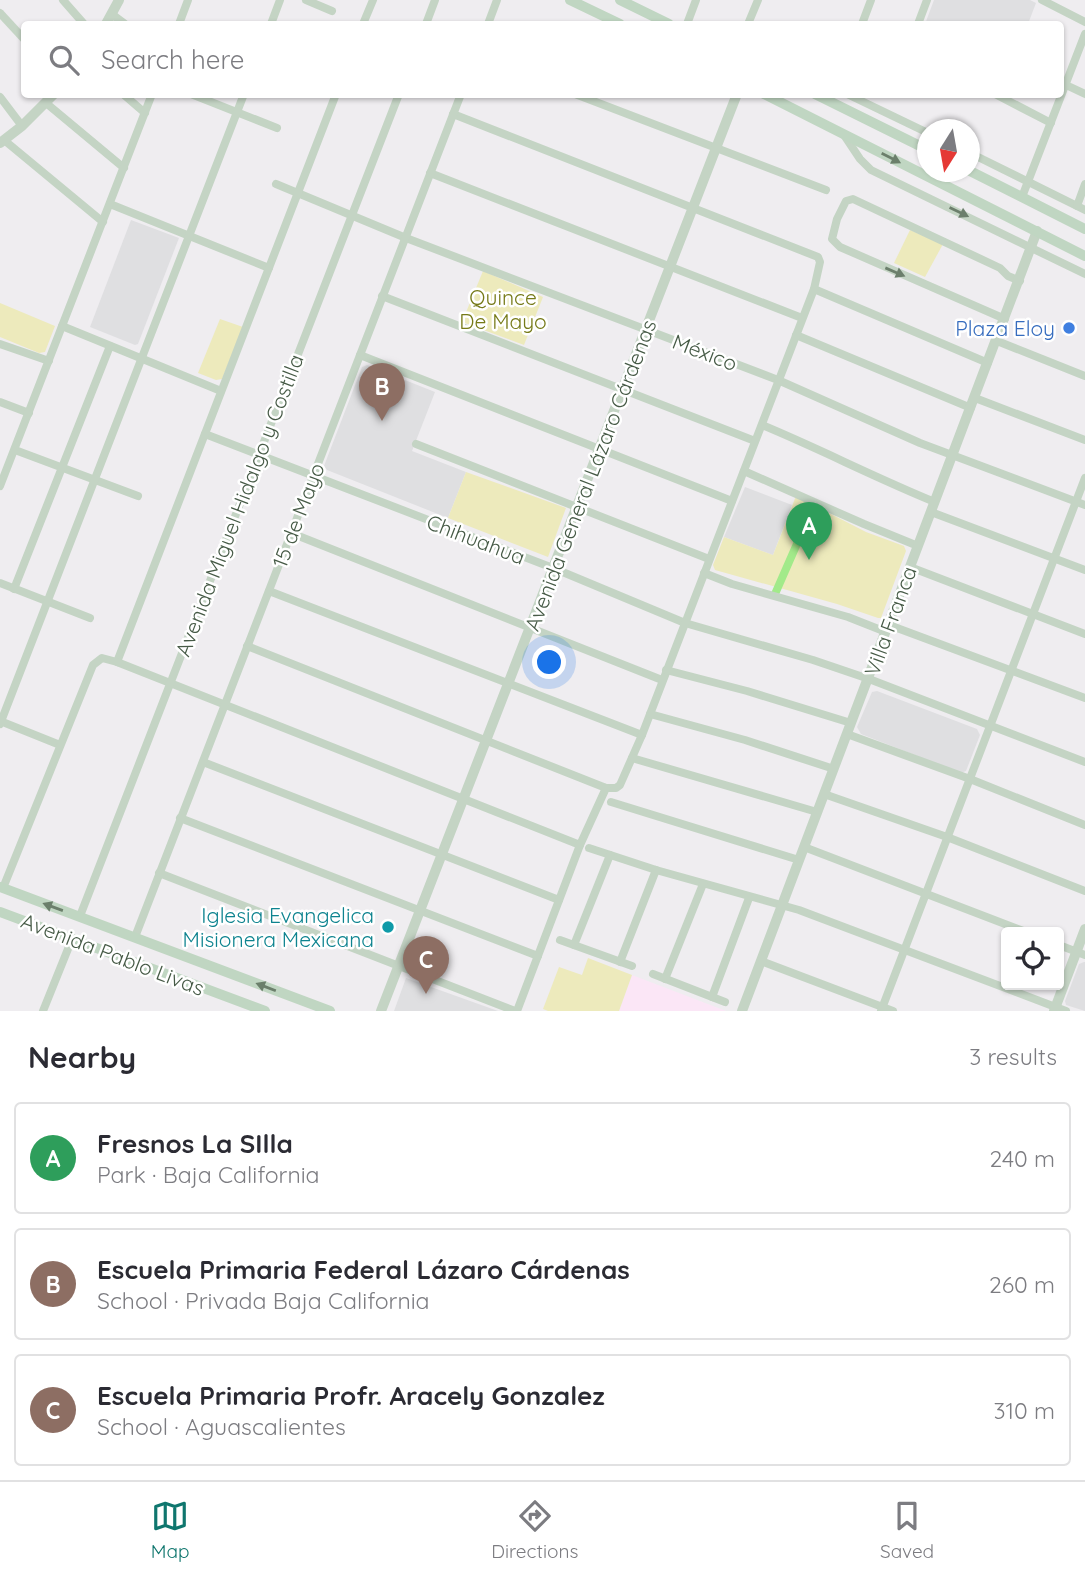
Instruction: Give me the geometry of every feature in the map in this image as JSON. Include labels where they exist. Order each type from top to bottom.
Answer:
[{"type":"main road","points":[[570,0],[614,21]]},
{"type":"main road","points":[[621,0],[663,21]]},
{"type":"main road","points":[[772,98],[1085,256]]},
{"type":"main road","points":[[834,99],[917,144]]},
{"type":"main road","points":[[980,176],[1085,229]]},
{"type":"main road","name":"Avenida Pablo Livas","points":[[1,888],[330,1011]]},
{"type":"main road","name":"Avenida Pablo Livas","points":[[0,912],[265,1011]]},
{"type":"street","points":[[62,0],[81,21]]},
{"type":"street","points":[[108,21],[119,0]]},
{"type":"street","points":[[180,21],[188,0]]},
{"type":"street","points":[[272,21],[280,0]]},
{"type":"street","points":[[306,0],[332,10]]},
{"type":"street","points":[[364,21],[373,0]]},
{"type":"street","points":[[427,21],[435,0]]},
{"type":"street","points":[[489,21],[497,0]]},
{"type":"street","points":[[688,21],[696,0]]},
{"type":"street","points":[[749,21],[758,0]]},
{"type":"street","points":[[863,21],[871,0]]},
{"type":"street","points":[[919,21],[927,0]]},
{"type":"street","points":[[1042,0],[1085,22]]},
{"type":"street","points":[[0,13],[21,36]]},
{"type":"street","points":[[113,15],[121,21]]},
{"type":"street","points":[[1064,90],[1085,34]]},
{"type":"street","points":[[1066,85],[1085,94]]},
{"type":"street","points":[[0,97],[22,126]]},
{"type":"street","points":[[127,98],[145,113]]},
{"type":"street","points":[[0,486],[4,463],[15,450],[151,98]]},
{"type":"street","points":[[200,98],[277,128]]},
{"type":"street","points":[[60,745],[0,722],[242,98]]},
{"type":"street","points":[[117,662],[334,98]]},
{"type":"street","name":"Avenida Miguel Hidalgo y Costilla","points":[[80,916],[397,98]]},
{"type":"street","name":"15 de Mayo","points":[[135,937],[459,98]]},
{"type":"street","points":[[585,98],[715,150],[826,190]]},
{"type":"street","name":"Avenida General Lázaro Cárdenas","points":[[381,1011],[735,98]]},
{"type":"street","points":[[855,98],[917,128]]},
{"type":"street","points":[[1003,98],[1051,123]]},
{"type":"street","points":[[1022,197],[1061,98]]},
{"type":"street","points":[[103,222],[2,141],[50,99],[124,168]]},
{"type":"street","points":[[247,646],[606,788],[620,785],[642,735],[814,289],[820,260],[814,255],[694,207],[453,114]]},
{"type":"street","points":[[844,135],[871,170],[1085,274]]},
{"type":"street","points":[[980,158],[1081,208],[1085,184]]},
{"type":"street","points":[[430,173],[802,318]]},
{"type":"street","name":"México","points":[[276,184],[406,238],[778,380],[920,443],[1081,503]]},
{"type":"street","points":[[1005,319],[840,247],[834,242],[835,226],[846,201],[853,199],[1000,268],[1008,276],[1020,281]]},
{"type":"street","points":[[110,204],[269,268]]},
{"type":"street","name":"Villa Franca","points":[[742,1011],[1037,231]]},
{"type":"street","points":[[814,289],[988,363]]},
{"type":"street","points":[[383,296],[755,441]]},
{"type":"street","points":[[62,326],[221,391]]},
{"type":"street","points":[[796,335],[973,403],[1085,440]]},
{"type":"street","points":[[997,341],[1085,376]]},
{"type":"street","points":[[0,344],[48,361]]},
{"type":"street","points":[[14,589],[110,346]]},
{"type":"street","points":[[360,355],[732,501]]},
{"type":"street","points":[[0,402],[29,413]]},
{"type":"street","points":[[761,425],[816,448],[933,507],[1085,570]]},
{"type":"street","name":"Chihuahua","points":[[205,434],[553,568],[685,623],[869,679],[1085,762]]},
{"type":"street","points":[[416,444],[709,559]]},
{"type":"street","points":[[15,450],[138,496]]},
{"type":"street","points":[[744,471],[918,546]]},
{"type":"street","points":[[882,1009],[1054,559],[1081,503],[1085,478]]},
{"type":"street","points":[[291,533],[662,680]]},
{"type":"street","points":[[910,567],[1085,634]]},
{"type":"street","points":[[704,573],[732,584],[888,628],[1085,698]]},
{"type":"street","points":[[0,583],[90,618]]},
{"type":"street","points":[[269,591],[642,735]]},
{"type":"street","points":[[1,888],[93,665],[102,658],[464,797],[585,847],[749,898],[782,905],[1054,1009],[1066,1011]]},
{"type":"street","points":[[666,670],[747,691],[851,723]]},
{"type":"street","points":[[650,714],[745,740],[834,769]]},
{"type":"street","points":[[846,734],[1085,825]]},
{"type":"street","points":[[632,758],[817,812]]},
{"type":"street","points":[[203,762],[559,900]]},
{"type":"street","points":[[159,873],[516,1011],[559,900],[585,847],[606,788]]},
{"type":"street","points":[[824,794],[947,837],[1085,891]]},
{"type":"street","points":[[611,802],[799,860]]},
{"type":"street","points":[[180,818],[538,956]]},
{"type":"street","points":[[804,847],[1013,927]]},
{"type":"street","points":[[575,945],[610,855]]},
{"type":"street","points":[[620,962],[656,870]]},
{"type":"street","points":[[665,979],[703,884]]},
{"type":"street","points":[[712,996],[749,898]]},
{"type":"street","points":[[1054,1009],[1081,953],[1085,929]]},
{"type":"street","points":[[43,1011],[72,939]]},
{"type":"street","points":[[560,940],[632,966]]},
{"type":"street","points":[[1064,947],[1081,953]]},
{"type":"street","points":[[761,961],[893,1011]]},
{"type":"street","points":[[653,974],[725,1002]]},
{"type":"shaded area","points":[[934,0],[1030,0],[1036,3],[1029,21],[926,21]]},
{"type":"shaded area","points":[[131,220],[179,238],[138,344],[135,345],[90,327]]},
{"type":"shaded area","points":[[367,365],[435,392],[412,451],[466,472],[448,518],[327,470],[324,466],[362,367]]},
{"type":"shaded area","points":[[745,487],[792,505],[773,555],[724,537]]},
{"type":"shaded area","points":[[877,691],[977,729],[980,735],[966,771],[961,773],[861,734],[857,727],[872,692]]},
{"type":"shaded area","points":[[1085,962],[1085,1011],[1066,1005],[1065,1001],[1079,964]]},
{"type":"shaded area","points":[[632,975],[726,1011],[619,1011]]},
{"type":"shaded area","points":[[406,978],[498,1011],[394,1011]]},
{"type":"green space","points":[[910,230],[943,244],[925,277],[894,263]]},
{"type":"green space","name":"Quince De Mayo","points":[[483,271],[543,297],[524,345],[462,322]]},
{"type":"green space","points":[[0,303],[55,326],[45,352],[39,353],[0,337]]},
{"type":"green space","points":[[220,319],[243,327],[222,379],[216,380],[198,373]]},
{"type":"green space","points":[[466,472],[566,508],[548,557],[448,518]]},
{"type":"green space","points":[[796,496],[866,532],[904,546],[906,551],[881,618],[715,570],[713,565],[724,537],[773,555]]},
{"type":"green space","points":[[588,958],[632,975],[619,1011],[543,1009],[559,967],[582,975]]},
{"type":"waterway","points":[[775,594],[814,505]]},
{"type":"place","name":"Plaza Eloy","points":[[1069,328]]},
{"type":"place","name":"Escuela Primaria Federal Lázaro Cárdenas","points":[[382,421]]},
{"type":"place","name":"Fresnos La SIlla","points":[[809,560]]},
{"type":"place","name":"Iglesia Evangelica Misionera Mexicana","points":[[388,927]]},
{"type":"place","name":"Escuela Primaria Profr. Aracely Gonzalez","points":[[426,994]]}]
